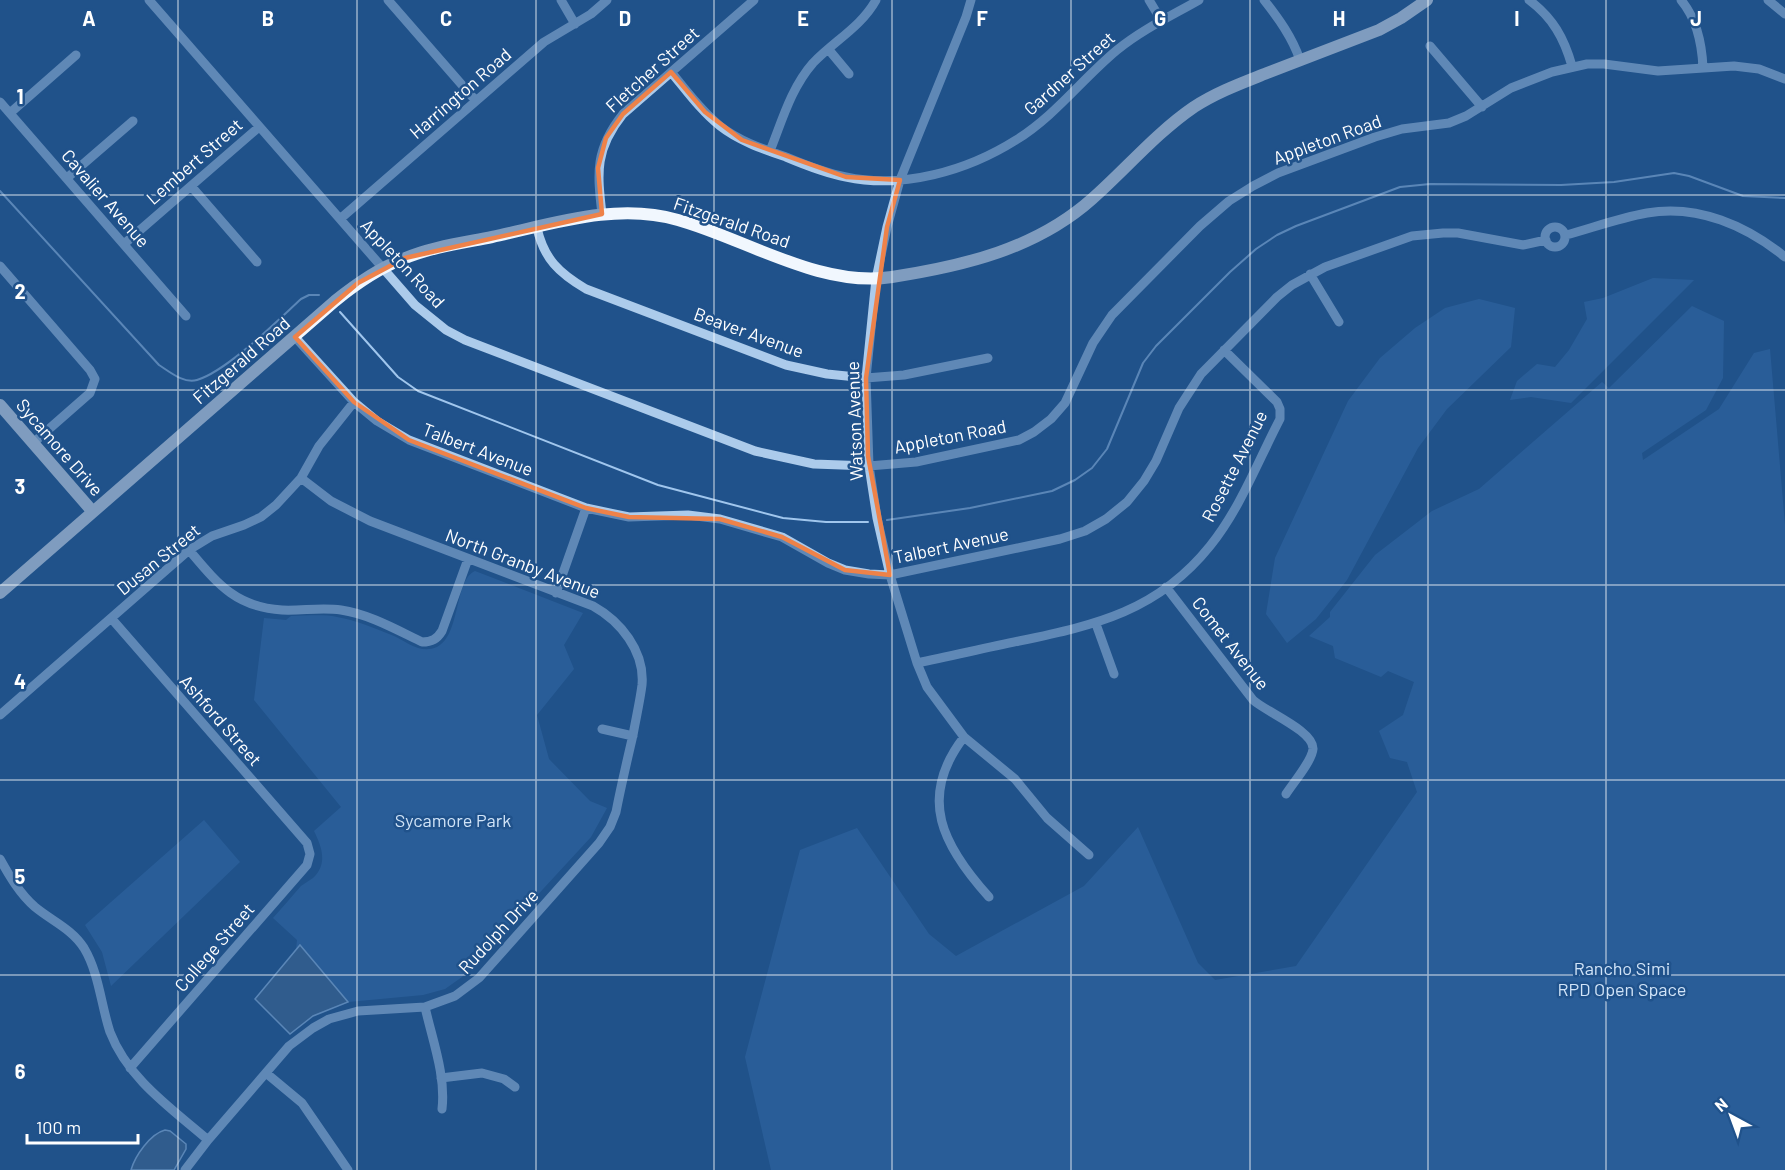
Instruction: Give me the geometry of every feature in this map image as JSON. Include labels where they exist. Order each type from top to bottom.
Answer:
[{"type":"main road","name":"Fitzgerald Road","points":[[0,593],[335,301],[382,268],[427,251],[602,214],[639,213],[674,218],[817,270],[848,276],[876,279],[976,261],[1007,251],[1040,234],[1090,201],[1159,136],[1196,106],[1219,93],[1379,30],[1427,0]]},
{"type":"main road","name":"Sycamore Drive","points":[[0,405],[93,512]]},
{"type":"street","name":"Appleton Road","points":[[149,0],[428,318],[465,340],[755,451],[814,464],[869,466],[916,462],[1004,444],[1034,432],[1051,419],[1065,403],[1093,343],[1113,315],[1200,226],[1229,201],[1278,173],[1402,129],[1449,123],[1466,116],[1511,88],[1572,66],[1604,64],[1658,71],[1734,66],[1759,69],[1785,80]]},
{"type":"street","points":[[388,0],[476,100]]},
{"type":"street","points":[[561,0],[575,24]]},
{"type":"street","name":"Harrington Road","points":[[340,219],[544,42],[575,24],[607,0]]},
{"type":"street","points":[[770,151],[795,89],[810,68],[856,26],[876,0]]},
{"type":"street","name":"Watson Avenue","points":[[971,0],[900,180],[887,227],[876,279],[866,378],[869,466],[877,518],[890,575],[917,663],[927,687],[964,737],[1015,779],[1047,818],[1089,855]]},
{"type":"street","points":[[1149,0],[1161,20]]},
{"type":"street","name":"Gardner Street","points":[[671,72],[705,112],[720,126],[742,140],[819,170],[846,177],[900,180],[958,167],[987,156],[1015,141],[1053,113],[1117,50],[1161,20],[1199,0]]},
{"type":"street","points":[[1264,0],[1285,27],[1300,60]]},
{"type":"street","points":[[1529,0],[1557,27],[1572,66]]},
{"type":"street","points":[[1681,0],[1693,19],[1700,38],[1703,68]]},
{"type":"street","points":[[1768,0],[1785,14]]},
{"type":"street","name":"Fletcher Street","points":[[602,214],[598,168],[606,138],[623,114],[752,1]]},
{"type":"street","points":[[1430,46],[1482,106]]},
{"type":"street","points":[[829,50],[849,74]]},
{"type":"street","points":[[10,113],[76,56]]},
{"type":"street","name":"Cavalier Avenue","points":[[0,102],[186,316]]},
{"type":"street","points":[[67,178],[133,121]]},
{"type":"street","name":"Lembert Street","points":[[124,244],[259,127]]},
{"type":"street","points":[[191,186],[257,262]]},
{"type":"street","points":[[1566,235],[1649,213],[1691,214],[1740,227],[1785,257]]},
{"type":"street","points":[[1555,227],[1561,228],[1566,235],[1564,243],[1558,247],[1551,247],[1546,240],[1546,232],[1555,227]]},
{"type":"street","name":"Beaver Avenue","points":[[537,228],[544,249],[554,265],[565,277],[586,289],[786,365],[827,374],[866,378],[904,375],[988,358]]},
{"type":"street","name":"Talbert Avenue","points":[[295,337],[354,402],[377,421],[409,440],[586,508],[629,517],[688,515],[720,519],[782,537],[845,570],[890,575],[1060,540],[1085,531],[1106,519],[1126,502],[1144,481],[1156,461],[1186,394],[1201,374],[1277,297],[1310,274],[1396,241],[1425,234],[1458,233],[1523,245],[1546,240]]},
{"type":"street","points":[[0,266],[90,370],[95,380],[90,393],[33,443]]},
{"type":"street","points":[[1310,274],[1339,322]]},
{"type":"street","name":"Rosette Avenue","points":[[917,663],[1096,624],[1136,607],[1166,587],[1198,560],[1222,529],[1280,419],[1280,409],[1276,402],[1224,350]]},
{"type":"street","name":"Dusan Street","points":[[0,715],[189,550],[212,536],[261,517],[276,505],[301,478],[319,446],[354,402]]},
{"type":"street","name":"North Granby Avenue","points":[[301,478],[331,501],[355,514],[593,606],[607,614],[629,639],[641,668],[642,682],[632,741]]},
{"type":"street","points":[[556,593],[586,508]]},
{"type":"street","points":[[189,550],[218,584],[238,598],[259,606],[282,610],[323,608],[343,610],[358,614],[422,642],[434,640],[442,631],[468,559]]},
{"type":"street","name":"Comet Avenue","points":[[1166,587],[1253,700],[1302,730],[1311,740],[1313,748],[1311,758],[1286,794]]},
{"type":"street","name":"Ashford Street","points":[[111,618],[307,843]]},
{"type":"street","points":[[1096,624],[1114,674]]},
{"type":"street","points":[[602,729],[632,741]]},
{"type":"street","points":[[964,737],[953,751],[943,772],[939,796],[940,817],[952,847],[989,897]]},
{"type":"street","name":"Rudolph Drive","points":[[185,1170],[208,1140],[298,1038],[329,1019],[358,1011],[425,1006],[455,996],[479,978],[599,843],[610,827],[616,812],[632,741]]},
{"type":"street","name":"College Street","points":[[130,1068],[307,865],[310,854],[307,843]]},
{"type":"street","points":[[0,859],[24,896],[35,907],[71,932],[85,950],[93,968],[110,1031],[120,1054],[130,1068],[145,1086],[208,1140]]},
{"type":"street","points":[[425,1006],[441,1078],[442,1109]]},
{"type":"street","points":[[266,1073],[302,1103],[348,1170]]},
{"type":"street","points":[[441,1078],[482,1073],[504,1079],[515,1087]]},
{"type":"highlighted area","points":[[671,72],[705,112],[742,140],[846,177],[900,180],[887,227],[866,378],[868,456],[890,575],[845,570],[782,537],[720,519],[629,517],[586,508],[409,440],[354,402],[295,337],[358,283],[405,258],[602,214],[598,168],[606,138],[623,114]]},
{"type":"green space","points":[[1653,278],[1694,280],[1571,403],[1531,397],[1510,400],[1517,381],[1537,364],[1555,367],[1569,350],[1587,319],[1584,302],[1603,298]]},
{"type":"green space","points":[[1479,299],[1515,308],[1511,347],[1447,409],[1418,448],[1347,580],[1316,619],[1287,643],[1266,614],[1275,558],[1348,401],[1380,358],[1415,328],[1445,308]]},
{"type":"green space","name":"Rancho Simi RPD Open Space","points":[[1692,306],[1724,321],[1723,378],[1706,410],[1642,453],[1643,460],[1719,409],[1754,353],[1770,349],[1785,525],[1785,1170],[771,1170],[745,1057],[800,850],[857,828],[929,934],[956,956],[1084,886],[1138,827],[1198,963],[1215,980],[1296,966],[1417,792],[1407,762],[1390,758],[1379,731],[1403,715],[1414,682],[1388,671],[1381,677],[1335,658],[1333,646],[1309,636],[1330,617],[1330,612],[1375,555],[1432,511],[1479,489],[1602,382],[1609,388]]},
{"type":"green space","name":"Sycamore Park","points":[[475,571],[583,613],[564,645],[574,669],[537,715],[549,759],[590,801],[607,808],[591,837],[462,977],[445,989],[423,995],[348,1002],[300,945],[296,950],[297,940],[273,918],[301,886],[318,873],[322,855],[314,831],[341,807],[254,700],[264,618],[286,620],[291,616],[337,617],[394,636],[415,647],[431,649],[445,641],[464,585],[468,576]]},
{"type":"green space","points":[[204,820],[240,862],[111,986],[102,952],[85,925]]},
{"type":"shaded area","points":[[300,945],[348,1002],[313,1016],[290,1034],[255,999]]},
{"type":"shaded area","points":[[170,1131],[186,1144],[186,1149],[174,1170],[131,1170],[144,1146],[159,1132]]},
{"type":"waterway","points":[[887,520],[970,508],[1052,491],[1075,480],[1092,468],[1107,449],[1143,363],[1156,346],[1230,272],[1256,249],[1277,235],[1400,187],[1430,184],[1561,185],[1614,182],[1674,173],[1689,176],[1743,196],[1785,198]]},
{"type":"waterway","points":[[0,191],[159,365],[182,379],[197,380],[223,367],[301,299],[309,295],[319,295]]},
{"type":"waterway","points":[[340,312],[398,377],[418,391],[658,485],[783,518],[826,522],[868,522]]}]
